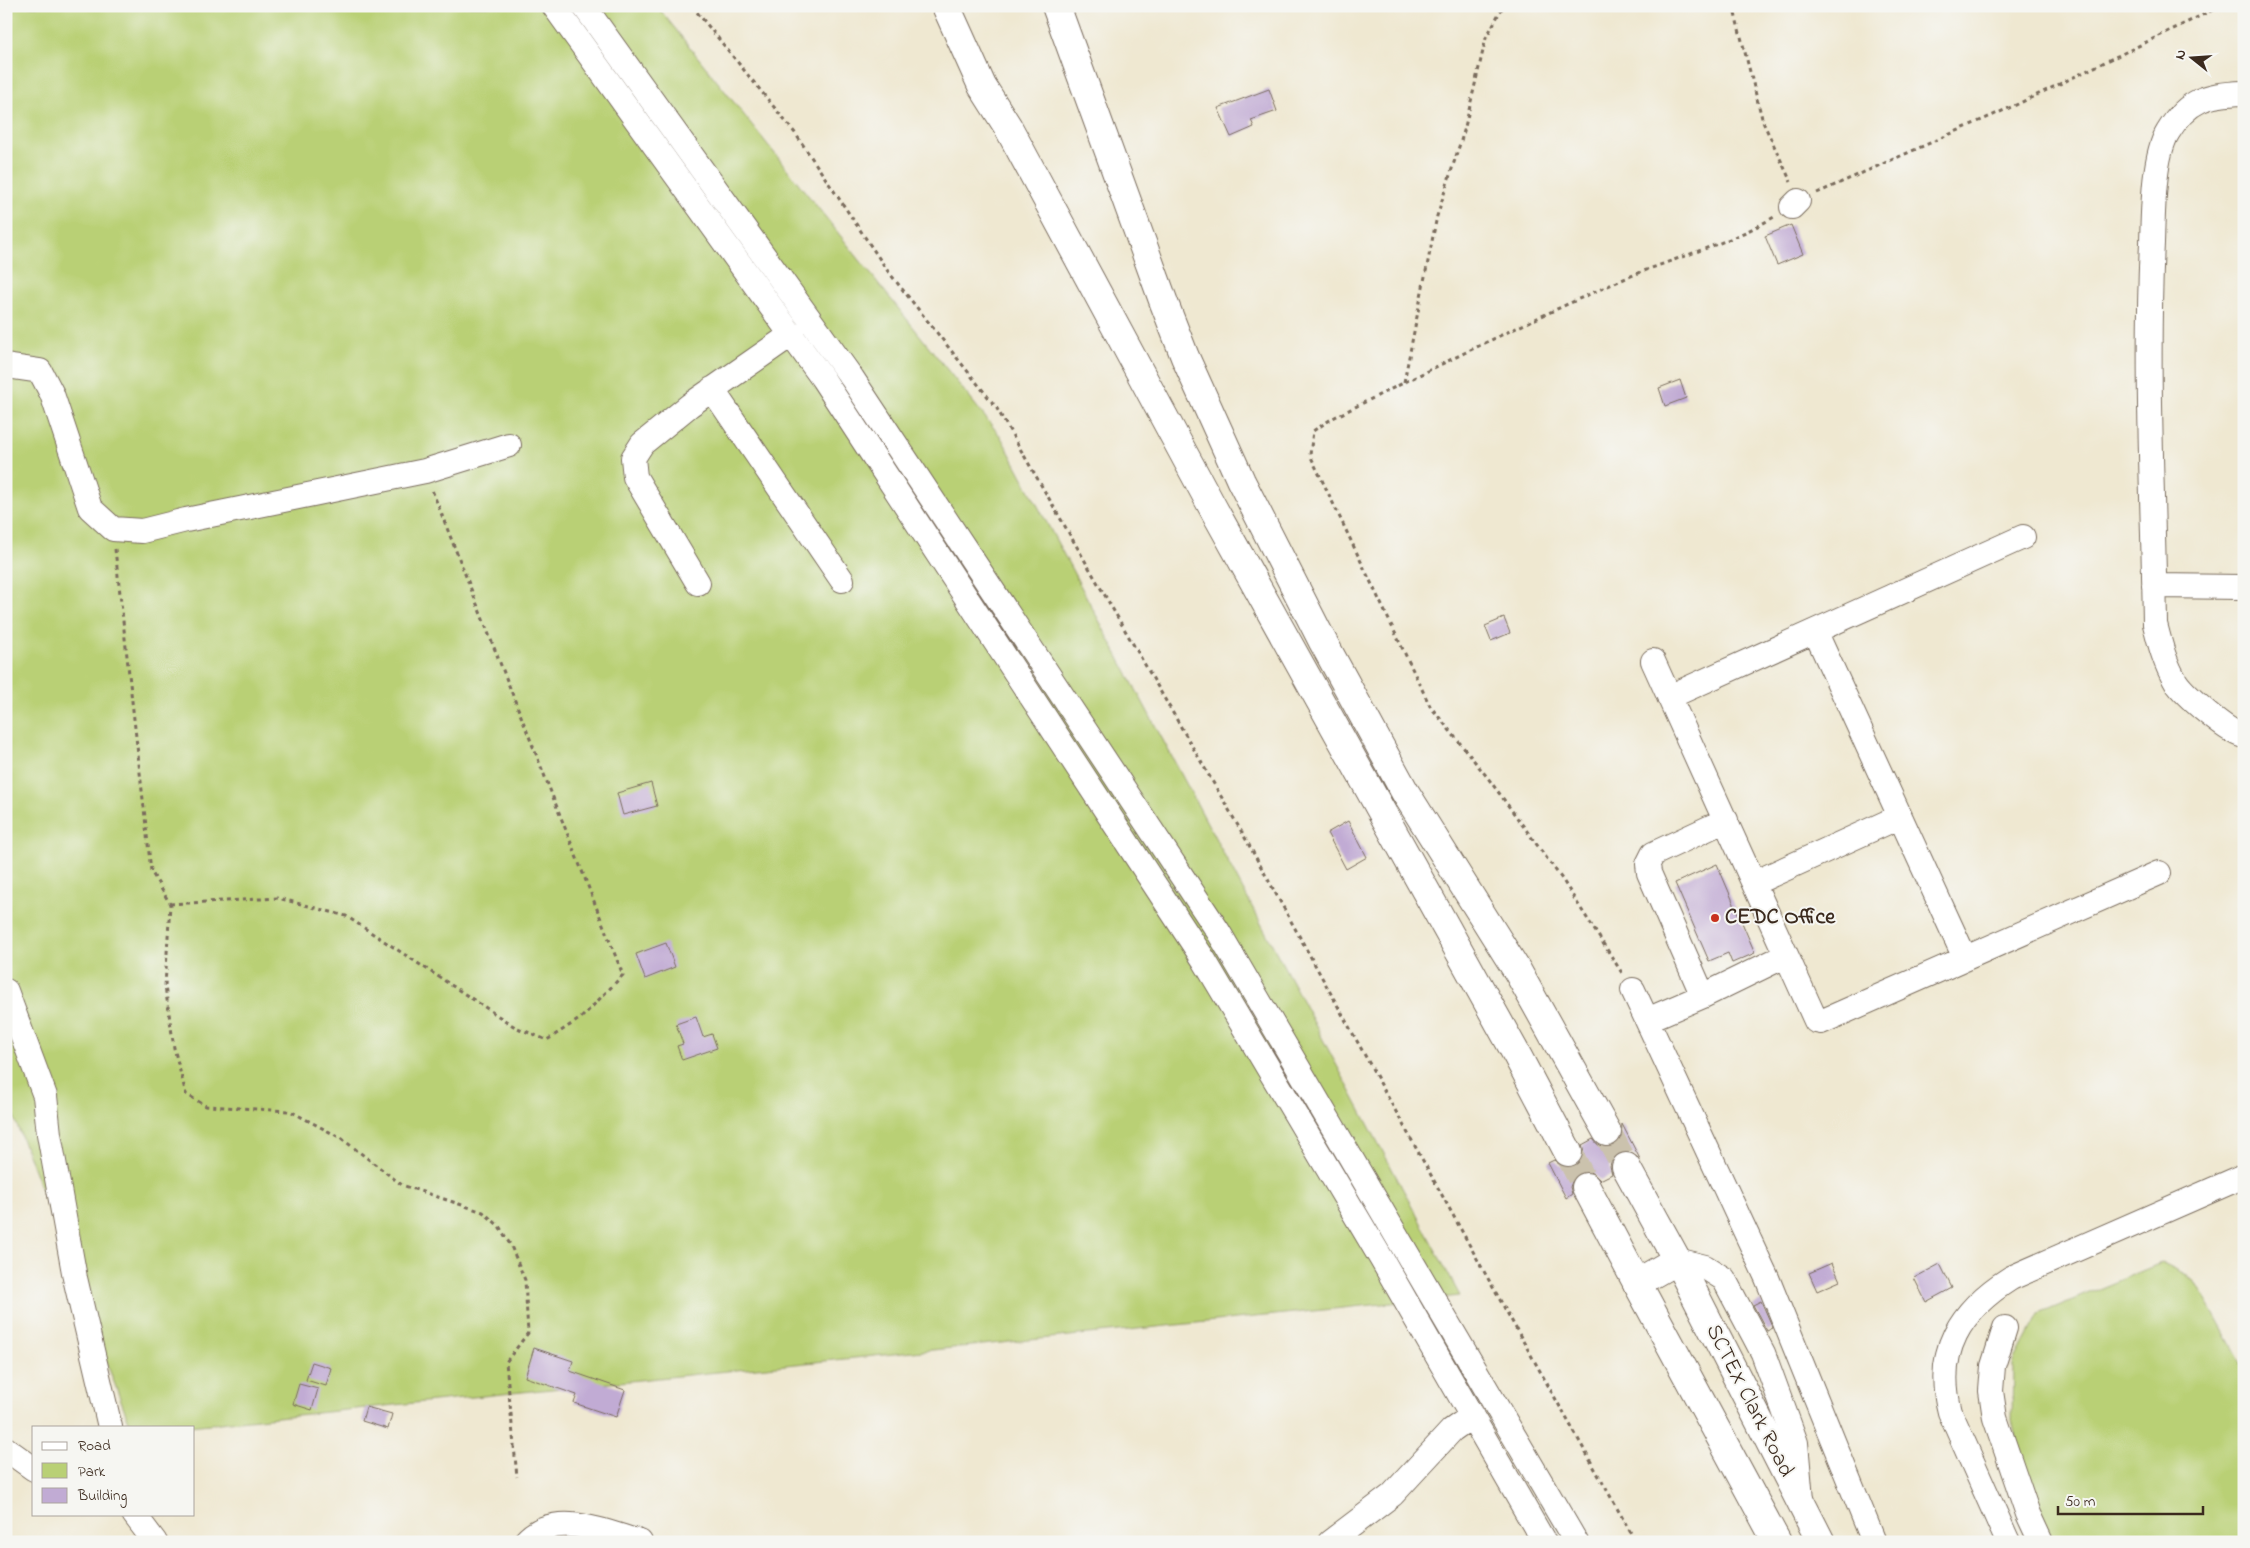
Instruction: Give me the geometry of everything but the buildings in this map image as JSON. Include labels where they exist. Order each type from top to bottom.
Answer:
[{"type":"main road","points":[[946,6],[982,86],[1008,126],[1144,382],[1514,1049],[1568,1152]]},
{"type":"main road","points":[[964,6],[1008,126]]},
{"type":"main road","points":[[1056,6],[1167,312],[1196,383],[1241,481],[1322,640],[1406,792],[1518,972],[1607,1132]]},
{"type":"main road","name":"SCTEX Clark Road","points":[[1626,1166],[1677,1260],[1821,1542]]},
{"type":"main road","name":"SCTEX Clark Road","points":[[1586,1187],[1777,1542]]},
{"type":"main road","points":[[1637,1283],[1677,1260]]},
{"type":"street","points":[[554,6],[792,334],[1100,801],[1235,1010],[1544,1542]]},
{"type":"street","points":[[584,6],[847,371],[1241,968],[1576,1542]]},
{"type":"street","points":[[2244,93],[2217,94],[2195,102],[2179,117],[2167,133],[2157,170],[2149,296],[2154,624],[2164,659],[2177,683],[2229,731],[2244,736]]},
{"type":"street","points":[[698,583],[636,477],[633,458],[642,444],[712,389],[792,334]]},
{"type":"street","points":[[6,366],[40,371],[52,394],[90,508],[113,529],[142,531],[186,520],[425,471],[509,445]]},
{"type":"street","points":[[712,389],[842,580]]},
{"type":"street","points":[[1669,697],[2023,537]]},
{"type":"street","points":[[2154,586],[2244,586]]},
{"type":"street","points":[[1815,631],[1965,958]]},
{"type":"street","points":[[1653,661],[1816,1022],[1821,1022],[2159,873]]},
{"type":"street","points":[[1100,801],[1122,786]]},
{"type":"street","points":[[1754,883],[1900,817]]},
{"type":"street","points":[[1703,996],[1649,873],[1648,864],[1653,854],[1726,820]]},
{"type":"street","points":[[1647,1020],[1703,996],[1785,956]]},
{"type":"street","points":[[1633,990],[1768,1278],[1874,1542]]},
{"type":"street","points":[[6,991],[45,1096],[48,1134],[75,1278],[110,1426]]},
{"type":"street","points":[[2008,1542],[1950,1412],[1946,1397],[1946,1366],[1956,1330],[1980,1300],[2011,1278],[2244,1176]]},
{"type":"street","points":[[2005,1328],[1993,1366],[1991,1391],[1995,1418],[2028,1514],[2041,1542]]},
{"type":"street","points":[[1330,1542],[1392,1495],[1452,1430],[1472,1416]]},
{"type":"street","points":[[6,1448],[32,1468]]},
{"type":"street","points":[[136,1516],[155,1542]]},
{"type":"street","points":[[525,1542],[534,1532],[552,1525],[582,1526],[640,1542]]},
{"type":"path","points":[[692,6],[795,133],[887,270],[972,374],[1006,422],[1244,836],[1486,1275],[1636,1542]]},
{"type":"path","points":[[1404,383],[1437,216],[1464,131],[1486,38],[1503,6]]},
{"type":"path","points":[[1732,6],[1764,122],[1784,163],[1795,204]]},
{"type":"path","points":[[1633,990],[1562,879],[1488,778],[1430,706],[1310,455],[1313,430],[1333,418],[1517,327],[1619,281],[1749,232],[1795,204],[2018,104],[2220,6]]},
{"type":"path","points":[[170,904],[278,898],[346,916],[515,1027],[547,1040],[581,1018],[623,975],[425,471]]},
{"type":"path","points":[[113,529],[150,871],[170,904],[165,986],[174,1048],[186,1094],[206,1106],[290,1111],[341,1138],[402,1185],[483,1212],[499,1226],[511,1246],[525,1280],[528,1333],[506,1362],[517,1477]]},
{"type":"green space","points":[[6,6],[657,6],[1001,437],[1460,1296],[190,1426],[131,1426],[6,1096]]},
{"type":"green space","points":[[2161,1263],[2195,1280],[2244,1369],[2244,1542],[2046,1542],[2026,1485],[2012,1420],[2013,1363],[2039,1314]]},
{"type":"tunnel","points":[[1607,1132],[1626,1167]]},
{"type":"tunnel","points":[[1568,1152],[1586,1187]]},
{"type":"place","name":"CEDC Office","points":[[1715,918]]}]
